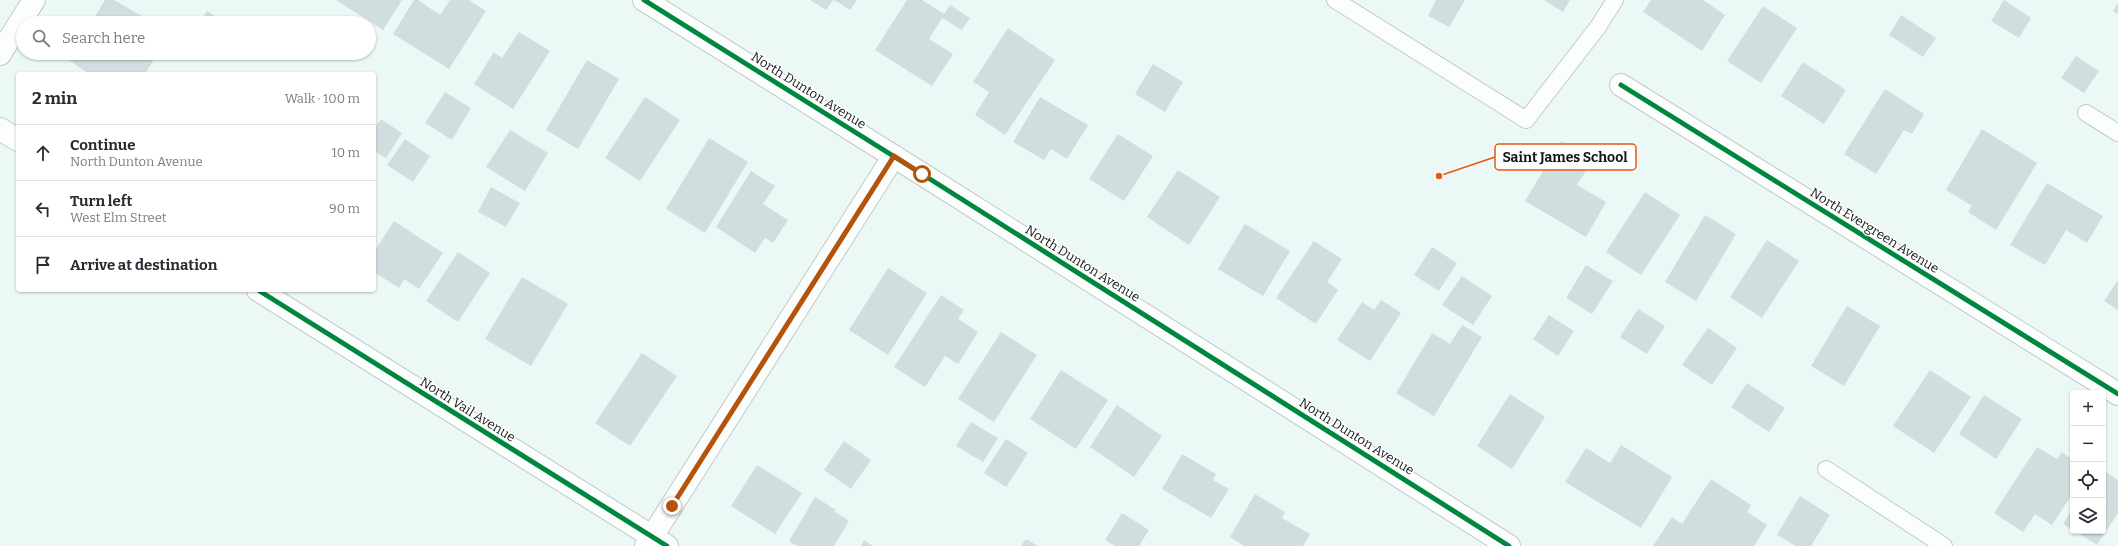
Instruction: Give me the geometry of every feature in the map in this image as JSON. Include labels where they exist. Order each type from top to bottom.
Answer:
[{"type":"street","points":[[24,16],[34,0]]},
{"type":"street","name":"North Dunton Avenue","points":[[644,0],[894,156],[1509,546]]},
{"type":"street","points":[[0,54],[16,29]]},
{"type":"street","name":"North Evergreen Avenue","points":[[1621,85],[2118,394]]},
{"type":"street","points":[[0,129],[16,139]]},
{"type":"street","points":[[655,543],[894,156]]},
{"type":"street","name":"North Vail Avenue","points":[[261,292],[655,543]]},
{"type":"lane","points":[[1335,0],[1526,120],[1598,27],[1615,0]]},
{"type":"lane","points":[[2086,113],[2118,133]]},
{"type":"lane","points":[[1826,469],[1944,546]]},
{"type":"building","points":[[105,0],[114,0],[142,16],[95,16]]},
{"type":"building","points":[[336,0],[402,0],[383,30],[376,26],[376,16],[361,16]]},
{"type":"building","points":[[414,0],[418,0],[440,15],[450,0],[469,0],[486,11],[449,69],[393,34]]},
{"type":"building","points":[[810,0],[833,0],[826,10]]},
{"type":"building","points":[[834,0],[857,0],[850,10]]},
{"type":"building","points":[[907,0],[922,0],[944,14],[950,5],[970,18],[962,30],[942,18],[929,39],[953,54],[932,86],[875,50]]},
{"type":"building","points":[[1436,0],[1465,0],[1449,27],[1428,16]]},
{"type":"building","points":[[1544,0],[1570,0],[1563,12]]},
{"type":"building","points":[[1651,0],[1703,0],[1725,15],[1702,51],[1643,12]]},
{"type":"building","points":[[2004,0],[2031,18],[2019,38],[1991,21]]},
{"type":"building","points":[[2118,3],[2118,14],[2113,11]]},
{"type":"building","points":[[1763,6],[1797,28],[1761,83],[1727,61]]},
{"type":"building","points":[[207,11],[215,16],[204,16]]},
{"type":"building","points":[[1901,15],[1936,38],[1923,57],[1889,35]]},
{"type":"building","points":[[1008,28],[1055,60],[1005,135],[975,115],[989,92],[973,82]]},
{"type":"building","points":[[519,32],[550,51],[513,109],[474,84],[494,52],[502,58]]},
{"type":"building","points":[[2076,56],[2099,71],[2084,93],[2061,78]]},
{"type":"building","points":[[69,60],[153,60],[146,72],[86,72]]},
{"type":"building","points":[[587,60],[619,79],[578,149],[546,130]]},
{"type":"building","points":[[1803,62],[1846,90],[1824,124],[1781,96]]},
{"type":"building","points":[[1153,64],[1183,82],[1165,112],[1135,94]]},
{"type":"building","points":[[1885,89],[1924,114],[1912,134],[1904,130],[1876,174],[1844,154]]},
{"type":"building","points":[[445,92],[471,108],[452,140],[425,123]]},
{"type":"building","points":[[645,97],[680,120],[640,181],[605,158]]},
{"type":"building","points":[[1040,97],[1088,125],[1067,159],[1051,149],[1044,160],[1013,142]]},
{"type":"building","points":[[381,119],[402,133],[386,158],[376,152],[376,126]]},
{"type":"building","points":[[1982,129],[2037,163],[1996,230],[1968,212],[1972,206],[1946,190]]},
{"type":"building","points":[[510,130],[548,153],[525,191],[486,167]]},
{"type":"building","points":[[1118,134],[1153,156],[1124,201],[1089,179]]},
{"type":"building","points":[[709,138],[748,162],[705,233],[666,209]]},
{"type":"building","points":[[405,139],[430,156],[413,182],[387,165]]},
{"type":"building","points":[[1561,141],[1593,160],[1577,185],[1606,202],[1586,237],[1525,201]]},
{"type":"building","points":[[1178,170],[1220,197],[1189,245],[1147,217]]},
{"type":"building","points":[[751,171],[775,186],[763,204],[788,220],[773,243],[765,238],[755,253],[716,227]]},
{"type":"building","points":[[2047,183],[2103,216],[2087,243],[2066,230],[2045,265],[2010,245]]},
{"type":"building","points":[[491,187],[520,203],[506,227],[478,212]]},
{"type":"building","points":[[1645,192],[1680,215],[1641,275],[1606,252]]},
{"type":"building","points":[[1705,215],[1736,234],[1696,301],[1665,282]]},
{"type":"building","points":[[394,221],[443,253],[419,289],[404,279],[399,288],[376,273],[376,249]]},
{"type":"building","points":[[1245,224],[1290,251],[1263,296],[1218,269]]},
{"type":"building","points":[[1767,240],[1799,261],[1762,318],[1730,297]]},
{"type":"building","points":[[1314,241],[1342,259],[1327,282],[1338,290],[1316,324],[1276,298]]},
{"type":"building","points":[[1432,247],[1457,263],[1439,291],[1414,275]]},
{"type":"building","points":[[458,252],[490,273],[458,322],[426,301]]},
{"type":"building","points":[[1586,265],[1613,281],[1592,314],[1566,298]]},
{"type":"building","points":[[888,268],[927,293],[888,355],[849,330]]},
{"type":"building","points":[[1462,276],[1492,296],[1473,325],[1442,305]]},
{"type":"building","points":[[522,277],[568,304],[531,366],[485,339]]},
{"type":"building","points":[[2118,280],[2118,310],[2104,301]]},
{"type":"building","points":[[941,295],[964,310],[958,319],[978,332],[958,364],[945,356],[925,387],[894,367]]},
{"type":"building","points":[[1381,300],[1401,313],[1370,361],[1337,340],[1362,302],[1374,310]]},
{"type":"building","points":[[1847,306],[1880,326],[1844,386],[1811,366]]},
{"type":"building","points":[[1638,309],[1665,326],[1647,354],[1620,337]]},
{"type":"building","points":[[1549,315],[1574,331],[1558,356],[1533,339]]},
{"type":"building","points":[[1462,325],[1482,337],[1434,416],[1396,393],[1432,333],[1450,344]]},
{"type":"building","points":[[1708,328],[1737,348],[1712,385],[1682,365]]},
{"type":"building","points":[[1001,332],[1037,355],[994,422],[958,399]]},
{"type":"building","points":[[642,353],[677,376],[630,446],[595,423]]},
{"type":"building","points":[[1061,370],[1108,400],[1076,449],[1030,419]]},
{"type":"building","points":[[1930,370],[1971,397],[1934,453],[1893,426]]},
{"type":"building","points":[[1747,383],[1785,408],[1769,432],[1731,407]]},
{"type":"building","points":[[1510,394],[1545,417],[1512,469],[1477,446]]},
{"type":"building","points":[[1984,395],[2022,419],[1996,459],[1959,434]]},
{"type":"building","points":[[1117,405],[1162,436],[1134,477],[1090,447]]},
{"type":"building","points":[[971,422],[998,438],[983,462],[956,446]]},
{"type":"building","points":[[1006,439],[1028,453],[1006,487],[984,473]]},
{"type":"building","points":[[844,441],[871,460],[851,489],[824,470]]},
{"type":"building","points":[[1621,445],[1672,477],[1641,528],[1565,482],[1586,448],[1610,463]]},
{"type":"building","points":[[2037,447],[2057,459],[2062,452],[2070,458],[2070,498],[2052,525],[2035,514],[2023,532],[1994,513]]},
{"type":"building","points":[[1182,454],[1216,474],[1213,480],[1229,489],[1211,518],[1162,489]]},
{"type":"building","points":[[757,465],[802,493],[775,534],[731,506]]},
{"type":"building","points":[[2106,472],[2118,480],[2118,513],[2106,531]]},
{"type":"building","points":[[1711,479],[1751,505],[1747,512],[1767,525],[1754,546],[1653,546],[1672,517],[1682,524]]},
{"type":"building","points":[[1255,494],[1285,512],[1282,518],[1310,534],[1303,546],[1244,546],[1230,537]]},
{"type":"building","points":[[1800,496],[1830,515],[1811,546],[1796,546],[1777,535]]},
{"type":"building","points":[[815,497],[836,510],[835,512],[849,521],[834,546],[797,546],[789,541]]},
{"type":"building","points":[[2070,512],[2070,528],[2063,524]]},
{"type":"building","points":[[1122,513],[1149,530],[1139,546],[1115,546],[1105,540]]},
{"type":"building","points":[[2080,534],[2104,534],[2097,545]]},
{"type":"building","points":[[1026,539],[1038,546],[1021,546]]},
{"type":"building","points":[[864,540],[873,546],[861,546]]},
{"type":"cycle path","points":[[644,0],[922,174],[1509,546]]},
{"type":"cycle path","points":[[1621,85],[2118,394]]},
{"type":"cycle path","points":[[261,292],[667,546]]},
{"type":"place","name":"Saint James School","points":[[1439,176]]},
{"type":"route","points":[[672,506],[894,156],[922,174]]}]
